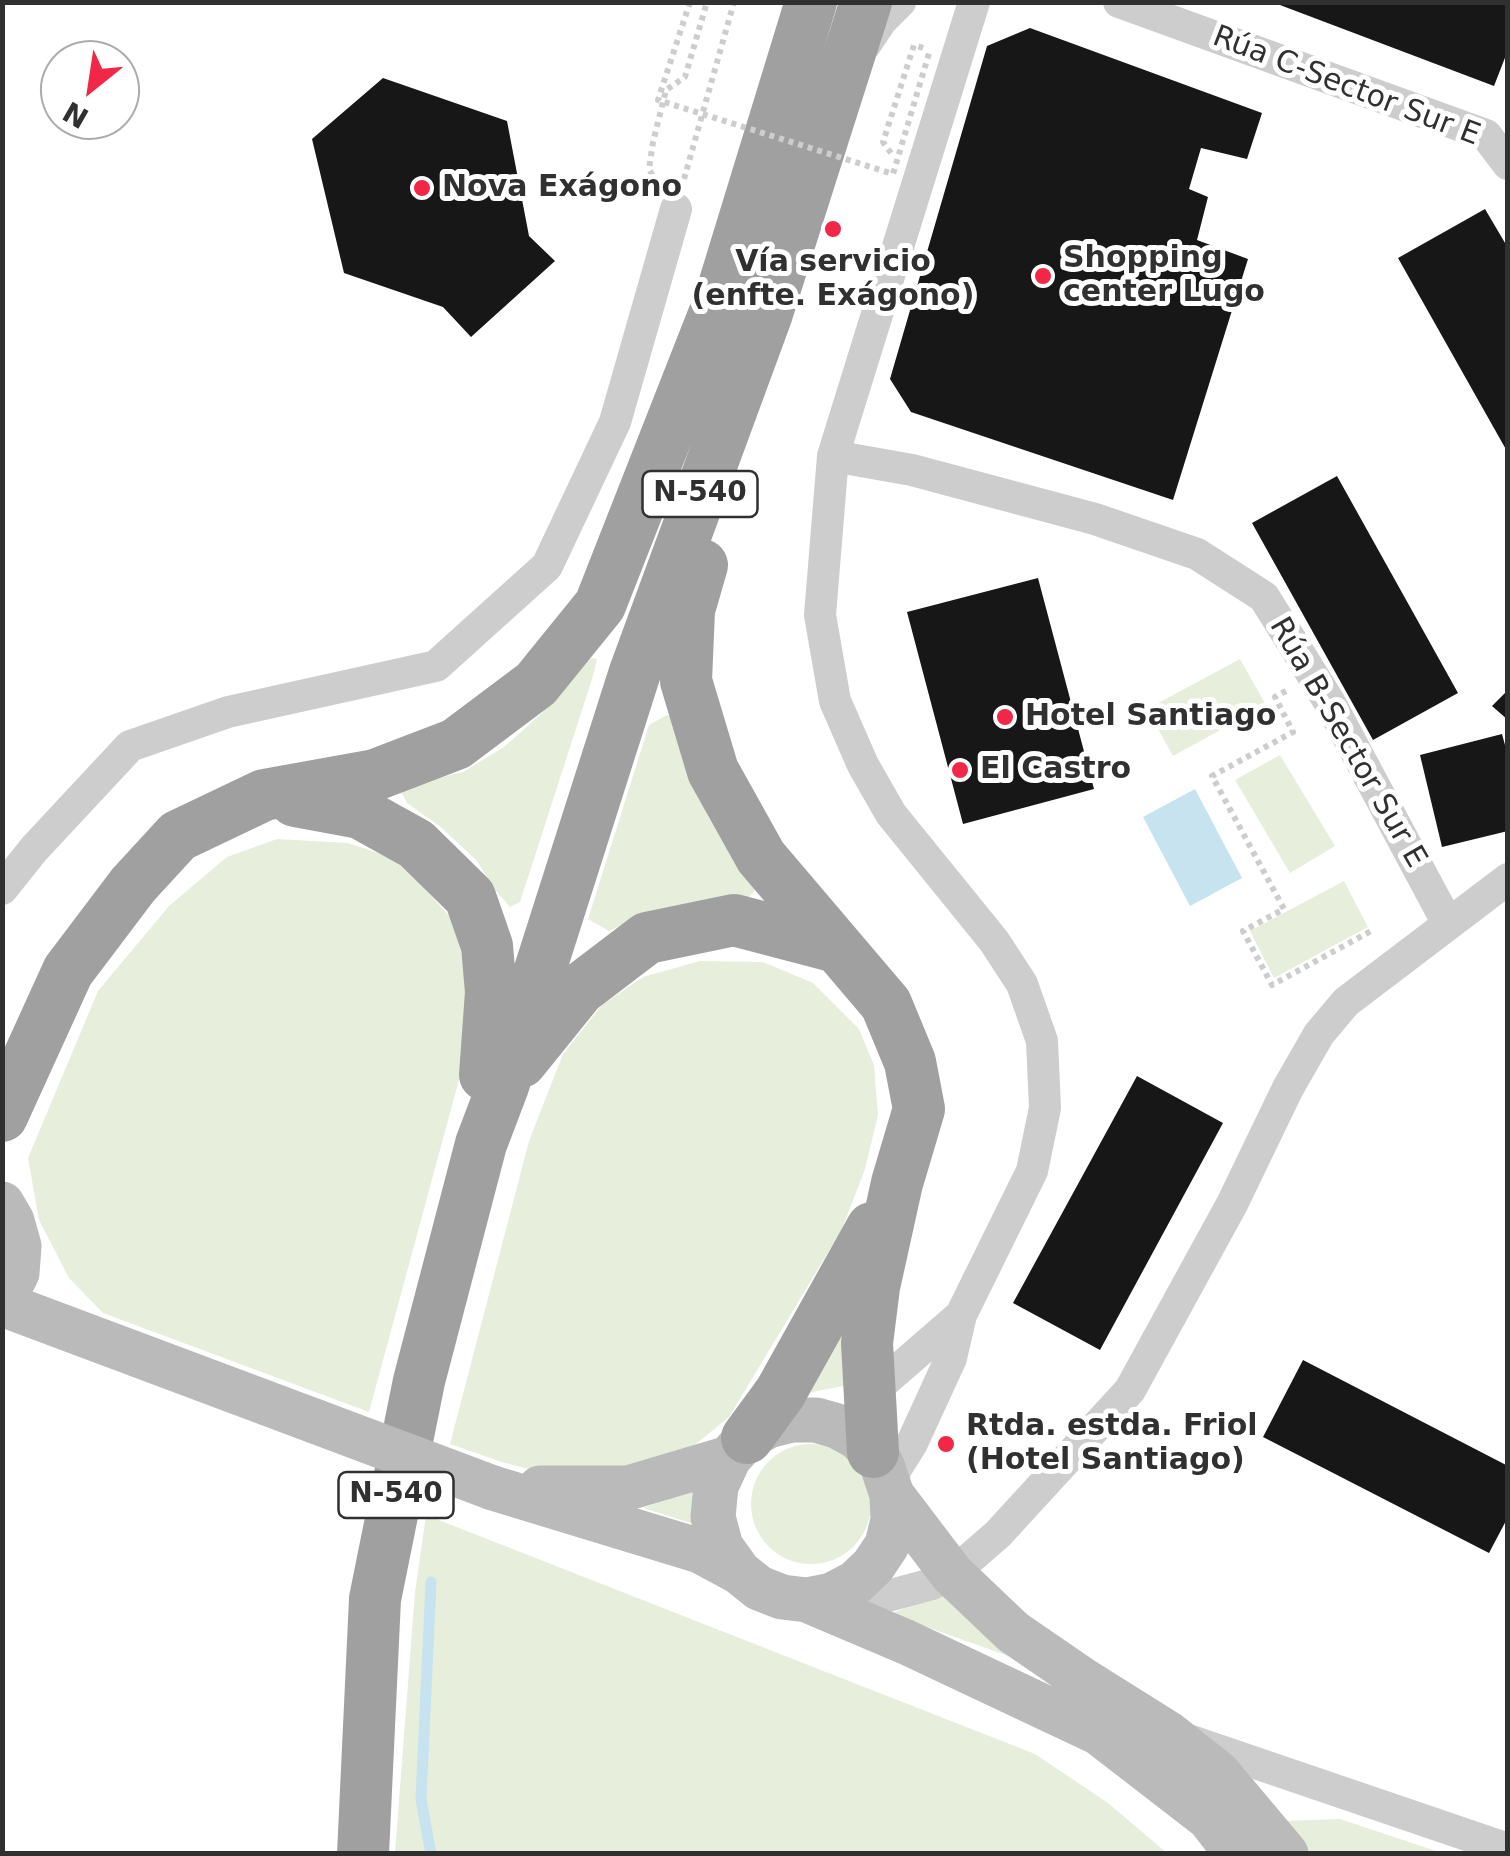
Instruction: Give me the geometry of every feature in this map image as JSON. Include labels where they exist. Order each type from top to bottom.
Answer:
[{"type":"highway","name":"N-540","points":[[363,1854],[375,1599],[420,1381],[481,1144],[503,1086],[634,672],[742,309],[811,2]]},
{"type":"highway","name":"N-540","points":[[742,309],[844,78],[866,2]]},
{"type":"highway","points":[[2,1116],[68,971],[134,885],[178,836],[264,795],[375,775],[456,744],[536,684],[600,605],[742,309]]},
{"type":"highway","points":[[742,309],[726,482],[689,610],[686,681],[713,771],[762,857],[886,1004],[910,1062],[919,1109],[897,1183],[874,1287],[867,1343],[870,1393],[884,1476]]},
{"type":"highway","points":[[264,795],[360,813],[416,844],[470,897],[486,946],[491,992],[481,1144]]},
{"type":"highway","points":[[503,1086],[580,989],[647,938],[734,920],[837,947]]},
{"type":"highway","points":[[738,1448],[780,1394],[897,1183]]},
{"type":"main road","points":[[2,1204],[12,1220],[19,1246],[17,1272],[2,1303],[492,1488],[700,1551],[759,1588],[782,1597],[820,1597],[855,1583],[874,1566],[886,1545],[893,1520],[884,1476]]},
{"type":"main road","points":[[492,1488],[628,1488],[738,1448],[768,1426],[792,1420],[816,1420],[838,1426],[857,1437],[952,1574],[1013,1632],[1169,1734],[1218,1773],[1286,1854]]},
{"type":"main road","points":[[738,1448],[716,1486],[714,1516],[721,1547],[739,1572]]},
{"type":"main road","points":[[820,1597],[1099,1733],[1209,1818],[1237,1854]]},
{"type":"street","points":[[844,78],[881,21],[900,2]]},
{"type":"street","points":[[884,1476],[912,1443],[951,1358],[961,1315],[1032,1171],[1045,1108],[1042,1041],[1022,984],[994,941],[891,814],[864,765],[835,701],[820,615],[833,456],[974,2]]},
{"type":"street","name":"Rúa C-Sector Sur E","points":[[1119,2],[1486,135],[1508,164]]},
{"type":"street","points":[[2,889],[130,746],[228,712],[436,666],[547,566],[615,422],[676,209]]},
{"type":"street","name":"Rúa B-Sector Sur E","points":[[833,456],[912,470],[1095,519],[1197,554],[1264,598],[1330,704],[1447,922]]},
{"type":"street","points":[[820,1597],[869,1601],[932,1584],[952,1574],[998,1534],[1130,1390],[1319,1034],[1346,1002],[1508,878]]},
{"type":"street","points":[[816,1420],[870,1393],[961,1315]]},
{"type":"street","points":[[924,1536],[956,1540],[998,1534]]},
{"type":"street","points":[[906,1642],[1009,1673],[1126,1732],[1169,1734],[1508,1849]]},
{"type":"path","points":[[690,2],[658,100],[892,174],[930,50]]},
{"type":"path","points":[[676,209],[649,169],[653,142],[666,90],[685,77],[707,2]]},
{"type":"path","points":[[676,209],[734,2]]},
{"type":"path","points":[[1313,677],[1275,698],[1293,732],[1212,776],[1284,909],[1243,931],[1272,985],[1371,932]]},
{"type":"green space","points":[[597,659],[593,676],[520,902],[510,907],[476,860],[442,828],[407,803],[399,788],[463,772],[504,747],[542,713],[581,663]]},
{"type":"green space","points":[[1240,659],[1266,705],[1173,756],[1147,709]]},
{"type":"green space","points":[[667,715],[676,718],[692,780],[709,818],[730,851],[754,877],[754,891],[744,903],[641,916],[609,931],[588,919],[649,725]]},
{"type":"green space","points":[[1280,755],[1335,846],[1290,873],[1235,780]]},
{"type":"green space","points":[[277,839],[348,843],[399,860],[451,918],[474,997],[460,1076],[369,1412],[103,1313],[69,1278],[39,1220],[28,1158],[98,991],[169,906],[227,857]]},
{"type":"green space","points":[[1344,881],[1368,927],[1274,978],[1250,931]]},
{"type":"green space","points":[[700,961],[763,962],[813,983],[859,1029],[874,1065],[878,1115],[865,1169],[842,1229],[729,1417],[691,1448],[629,1467],[547,1474],[450,1444],[529,1141],[563,1054],[602,1005],[643,977]]},
{"type":"green space","points":[[849,1308],[854,1384],[797,1395]]},
{"type":"green space","points":[[811,1444],[834,1449],[853,1462],[866,1481],[871,1504],[866,1527],[853,1546],[834,1559],[811,1564],[788,1559],[769,1546],[756,1527],[751,1504],[756,1481],[769,1462],[788,1449]]},
{"type":"green space","points":[[703,1486],[703,1527],[643,1508]]},
{"type":"green space","points":[[426,1515],[1035,1754],[1108,1803],[1167,1853],[395,1853],[415,1592]]},
{"type":"green space","points":[[945,1593],[1014,1658],[890,1614]]},
{"type":"green space","points":[[1340,1819],[1442,1853],[1278,1853],[1249,1822]]},
{"type":"water","points":[[1195,789],[1242,878],[1190,906],[1143,817]]},
{"type":"building","points":[[1272,2],[1508,2],[1508,50],[1494,86]]},
{"type":"building","points":[[1030,28],[1262,113],[1247,159],[1201,148],[1189,189],[1208,197],[1197,240],[1248,259],[1173,500],[911,412],[890,379],[987,46]]},
{"type":"building","name":"Nova Exágono","points":[[383,78],[507,121],[529,236],[555,261],[471,337],[443,307],[344,273],[312,139]]},
{"type":"building","points":[[1485,209],[1508,248],[1508,453],[1398,258]]},
{"type":"building","points":[[1337,476],[1458,693],[1373,740],[1252,523]]},
{"type":"building","name":"Hotel Santiago","points":[[1038,578],[1094,789],[963,824],[907,612]]},
{"type":"building","points":[[1508,690],[1508,720],[1492,706]]},
{"type":"building","points":[[1502,734],[1508,756],[1508,831],[1442,847],[1420,755]]},
{"type":"building","points":[[1137,1076],[1223,1123],[1100,1350],[1013,1303]]},
{"type":"building","points":[[1303,1360],[1508,1466],[1508,1517],[1489,1553],[1263,1437]]},
{"type":"waterway","points":[[431,1582],[421,1799],[431,1854]]},
{"type":"place","name":"Nova Exágono","points":[[422,188]]},
{"type":"place","name":"Vía servicio (enfte. Exágono)","points":[[833,229]]},
{"type":"place","name":"Shopping center Lugo","points":[[1043,276]]},
{"type":"place","name":"Hotel Santiago","points":[[1005,717]]},
{"type":"place","name":"El Castro","points":[[960,770]]},
{"type":"place","name":"Rtda. estda. Friol (Hotel Santiago)","points":[[946,1444]]}]
